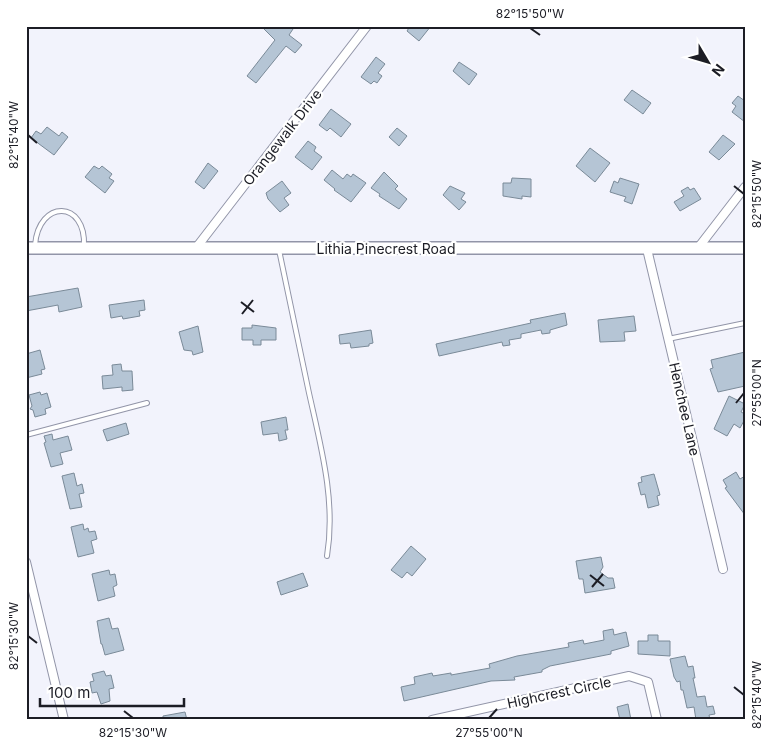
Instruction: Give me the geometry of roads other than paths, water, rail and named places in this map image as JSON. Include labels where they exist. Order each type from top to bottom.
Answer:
[{"type":"main road","name":"Lithia Pinecrest Road","points":[[30,248],[745,248]]},
{"type":"street","name":"Orangewalk Drive","points":[[196,248],[367,26]]},
{"type":"street","points":[[698,248],[745,186]]},
{"type":"street","name":"Henchee Lane","points":[[647,249],[723,569]]},
{"type":"street","points":[[26,562],[62,719]]},
{"type":"street","name":"Highcrest Circle","points":[[432,720],[629,676],[648,682],[657,720]]},
{"type":"lane","points":[[30,248],[42,220],[53,213],[62,211],[73,214],[83,228],[84,248]]},
{"type":"lane","points":[[279,248],[321,444],[330,505],[331,531],[327,556]]},
{"type":"lane","points":[[668,339],[745,323]]},
{"type":"lane","points":[[26,435],[147,403]]}]
